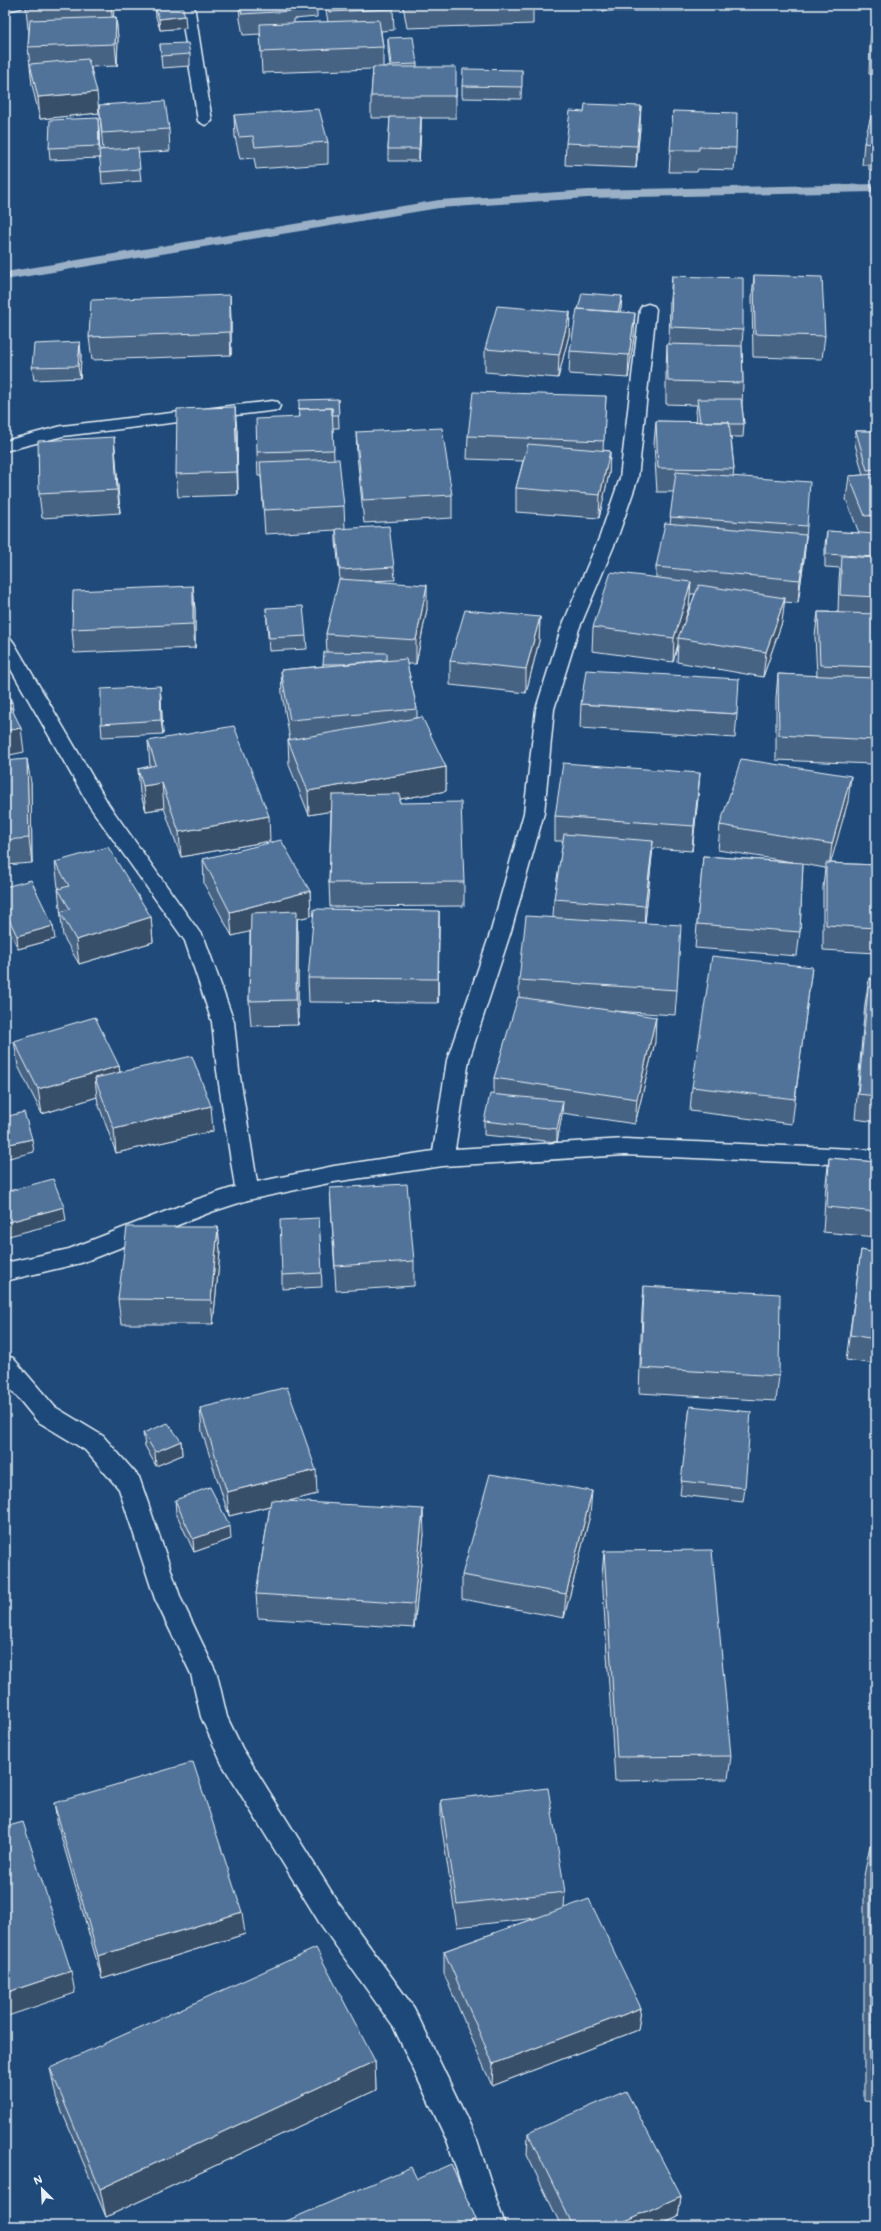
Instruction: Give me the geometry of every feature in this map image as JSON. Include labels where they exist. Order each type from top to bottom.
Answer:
[{"type":"street","points":[[5,7],[16,5]]},
{"type":"street","points":[[187,5],[205,121]]},
{"type":"street","points":[[443,1158],[458,1060],[501,931],[534,813],[545,709],[570,629],[609,536],[630,478],[648,309]]},
{"type":"street","points":[[5,446],[62,431],[272,406]]},
{"type":"street","points":[[5,643],[100,807],[195,940],[223,1022],[228,1071],[248,1192]]},
{"type":"street","points":[[5,1272],[73,1256],[203,1206],[248,1192],[334,1174],[443,1158],[625,1147],[876,1158]]},
{"type":"street","points":[[5,1365],[46,1414],[94,1443],[130,1484],[168,1599],[204,1674],[214,1717],[232,1756],[329,1913],[404,2018],[462,2140],[490,2226]]},
{"type":"building","points":[[26,5],[111,5],[111,6],[26,8]]},
{"type":"building","points":[[182,5],[185,16],[159,19],[155,6]]},
{"type":"building","points":[[240,5],[292,5],[293,11],[242,14]]},
{"type":"building","points":[[328,5],[392,5],[393,9],[329,12]]},
{"type":"building","points":[[406,5],[477,5],[407,7]]},
{"type":"building","points":[[116,17],[115,44],[28,47],[30,20]]},
{"type":"building","points":[[379,20],[383,47],[261,52],[260,24]]},
{"type":"building","points":[[872,23],[876,23],[876,53],[872,53]]},
{"type":"building","points":[[413,37],[417,64],[391,65],[388,38]]},
{"type":"building","points":[[188,43],[190,54],[161,56],[160,44]]},
{"type":"building","points":[[88,59],[97,92],[38,97],[30,64]]},
{"type":"building","points":[[373,67],[456,67],[456,96],[371,96]]},
{"type":"building","points":[[463,69],[522,70],[522,87],[462,86]]},
{"type":"building","points":[[165,101],[169,129],[102,133],[99,105]]},
{"type":"building","points":[[585,104],[641,106],[637,146],[566,143],[570,111],[584,112]]},
{"type":"building","points":[[319,109],[328,142],[255,147],[253,136],[239,137],[234,115]]},
{"type":"building","points":[[673,111],[737,113],[736,148],[699,147],[699,150],[670,150]]},
{"type":"building","points":[[872,112],[876,112],[876,149],[871,148],[873,144],[864,143]]},
{"type":"building","points":[[390,117],[421,117],[419,149],[388,149]]},
{"type":"building","points":[[98,118],[99,146],[49,148],[50,120]]},
{"type":"building","points":[[138,148],[140,169],[101,172],[99,150]]},
{"type":"building","points":[[754,275],[822,277],[825,336],[755,334]]},
{"type":"building","points":[[672,276],[743,278],[743,330],[671,327]]},
{"type":"building","points":[[582,293],[622,296],[618,312],[578,309]]},
{"type":"building","points":[[230,295],[230,332],[89,337],[91,300]]},
{"type":"building","points":[[497,306],[570,312],[559,355],[485,349]]},
{"type":"building","points":[[577,309],[635,313],[629,355],[570,351]]},
{"type":"building","points":[[80,342],[78,366],[32,367],[34,344]]},
{"type":"building","points":[[667,344],[742,346],[743,383],[668,381]]},
{"type":"building","points":[[473,392],[606,396],[604,441],[468,436]]},
{"type":"building","points":[[338,399],[339,415],[332,415],[332,408],[299,409],[299,400]]},
{"type":"building","points":[[697,399],[741,399],[744,424],[729,424],[729,422],[700,422]]},
{"type":"building","points":[[235,407],[237,472],[176,474],[177,409]]},
{"type":"building","points":[[332,408],[334,450],[257,452],[256,419],[300,417],[299,409]]},
{"type":"building","points":[[656,421],[729,422],[734,469],[658,468]]},
{"type":"building","points":[[442,428],[452,495],[363,500],[356,432]]},
{"type":"building","points":[[856,431],[876,431],[876,469],[867,470]]},
{"type":"building","points":[[114,437],[117,490],[39,494],[38,441]]},
{"type":"building","points":[[528,444],[610,451],[600,495],[516,488]]},
{"type":"building","points":[[339,459],[344,506],[264,510],[260,462]]},
{"type":"building","points":[[676,472],[810,482],[807,526],[670,517]]},
{"type":"building","points":[[876,474],[876,515],[865,516],[849,476]]},
{"type":"building","points":[[665,523],[806,535],[800,580],[656,567]]},
{"type":"building","points":[[389,526],[394,567],[340,570],[336,529]]},
{"type":"building","points":[[827,531],[876,534],[876,557],[826,554]]},
{"type":"building","points":[[842,556],[876,558],[876,597],[840,595]]},
{"type":"building","points":[[611,572],[691,582],[674,638],[593,627]]},
{"type":"building","points":[[339,579],[427,585],[416,640],[326,634]]},
{"type":"building","points":[[699,585],[785,598],[766,652],[678,638]]},
{"type":"building","points":[[193,586],[193,624],[72,629],[73,591]]},
{"type":"building","points":[[303,606],[306,636],[269,638],[266,608]]},
{"type":"building","points":[[465,610],[540,617],[526,669],[450,661]]},
{"type":"building","points":[[818,612],[876,614],[876,667],[820,665]]},
{"type":"building","points":[[324,652],[387,653],[387,660],[344,664],[323,664]]},
{"type":"building","points":[[406,659],[417,709],[290,720],[281,670]]},
{"type":"building","points":[[586,670],[739,679],[737,714],[581,704]]},
{"type":"building","points":[[778,674],[873,678],[875,740],[779,735]]},
{"type":"building","points":[[160,686],[161,720],[101,724],[101,689]]},
{"type":"building","points":[[5,687],[12,702],[5,704]]},
{"type":"building","points":[[11,707],[21,728],[5,731],[5,708]]},
{"type":"building","points":[[422,717],[446,767],[308,791],[288,740]]},
{"type":"building","points":[[234,726],[269,816],[179,832],[162,783],[143,786],[138,769],[156,765],[148,741]]},
{"type":"building","points":[[27,759],[29,838],[5,840],[5,761]]},
{"type":"building","points":[[741,759],[851,776],[832,844],[720,825]]},
{"type":"building","points":[[563,763],[700,773],[694,826],[555,816]]},
{"type":"building","points":[[400,794],[400,803],[461,802],[464,882],[329,883],[332,795]]},
{"type":"building","points":[[564,834],[653,841],[645,906],[554,899]]},
{"type":"building","points":[[281,840],[310,891],[230,912],[203,859]]},
{"type":"building","points":[[108,847],[151,917],[76,940],[60,912],[70,909],[58,889],[69,886],[55,862]]},
{"type":"building","points":[[703,856],[803,863],[800,932],[697,924]]},
{"type":"building","points":[[826,863],[876,865],[876,928],[826,925]]},
{"type":"building","points":[[31,880],[53,926],[17,936],[5,911],[5,887]]},
{"type":"building","points":[[314,909],[439,911],[438,979],[308,978]]},
{"type":"building","points":[[297,911],[296,1000],[249,1001],[251,913]]},
{"type":"building","points":[[526,916],[681,925],[677,990],[519,980]]},
{"type":"building","points":[[712,956],[812,967],[795,1099],[692,1087]]},
{"type":"building","points":[[869,979],[876,980],[876,1096],[858,1094]]},
{"type":"building","points":[[518,997],[656,1017],[637,1099],[494,1078]]},
{"type":"building","points":[[95,1017],[119,1066],[38,1089],[14,1041]]},
{"type":"building","points":[[192,1056],[211,1106],[114,1129],[95,1078]]},
{"type":"building","points":[[490,1094],[563,1101],[557,1129],[484,1121]]},
{"type":"building","points":[[24,1112],[32,1139],[5,1145],[5,1117]]},
{"type":"building","points":[[829,1158],[876,1162],[876,1212],[827,1207]]},
{"type":"building","points":[[53,1179],[64,1207],[5,1223],[5,1192]]},
{"type":"building","points":[[407,1184],[414,1261],[335,1266],[330,1188]]},
{"type":"building","points":[[319,1218],[322,1273],[282,1275],[280,1220]]},
{"type":"building","points":[[127,1227],[218,1227],[211,1300],[118,1299]]},
{"type":"building","points":[[861,1250],[876,1253],[876,1339],[850,1335]]},
{"type":"building","points":[[644,1286],[780,1294],[779,1376],[641,1368]]},
{"type":"building","points":[[287,1387],[316,1470],[227,1492],[200,1408]]},
{"type":"building","points":[[690,1406],[751,1412],[745,1488],[681,1481]]},
{"type":"building","points":[[168,1423],[181,1441],[155,1452],[143,1433]]},
{"type":"building","points":[[490,1474],[592,1491],[566,1594],[462,1575]]},
{"type":"building","points":[[210,1487],[230,1526],[193,1539],[175,1500]]},
{"type":"building","points":[[271,1500],[423,1509],[414,1604],[256,1594]]},
{"type":"building","points":[[712,1550],[731,1756],[617,1757],[604,1551]]},
{"type":"building","points":[[193,1762],[242,1912],[98,1956],[54,1803]]},
{"type":"building","points":[[548,1788],[565,1892],[457,1904],[441,1800]]},
{"type":"building","points":[[23,1822],[71,1971],[5,1993],[5,1827]]},
{"type":"building","points":[[870,1845],[876,1846],[876,2072],[870,2072]]},
{"type":"building","points":[[589,1899],[641,2008],[493,2064],[444,1951]]},
{"type":"building","points":[[316,1948],[375,2061],[100,2189],[50,2068]]},
{"type":"building","points":[[626,2091],[681,2196],[614,2226],[573,2226],[528,2133]]},
{"type":"building","points":[[451,2164],[476,2219],[459,2226],[275,2226],[411,2167],[417,2179]]},
{"type":"waterway","points":[[5,276],[439,204],[588,194],[876,188]]}]
